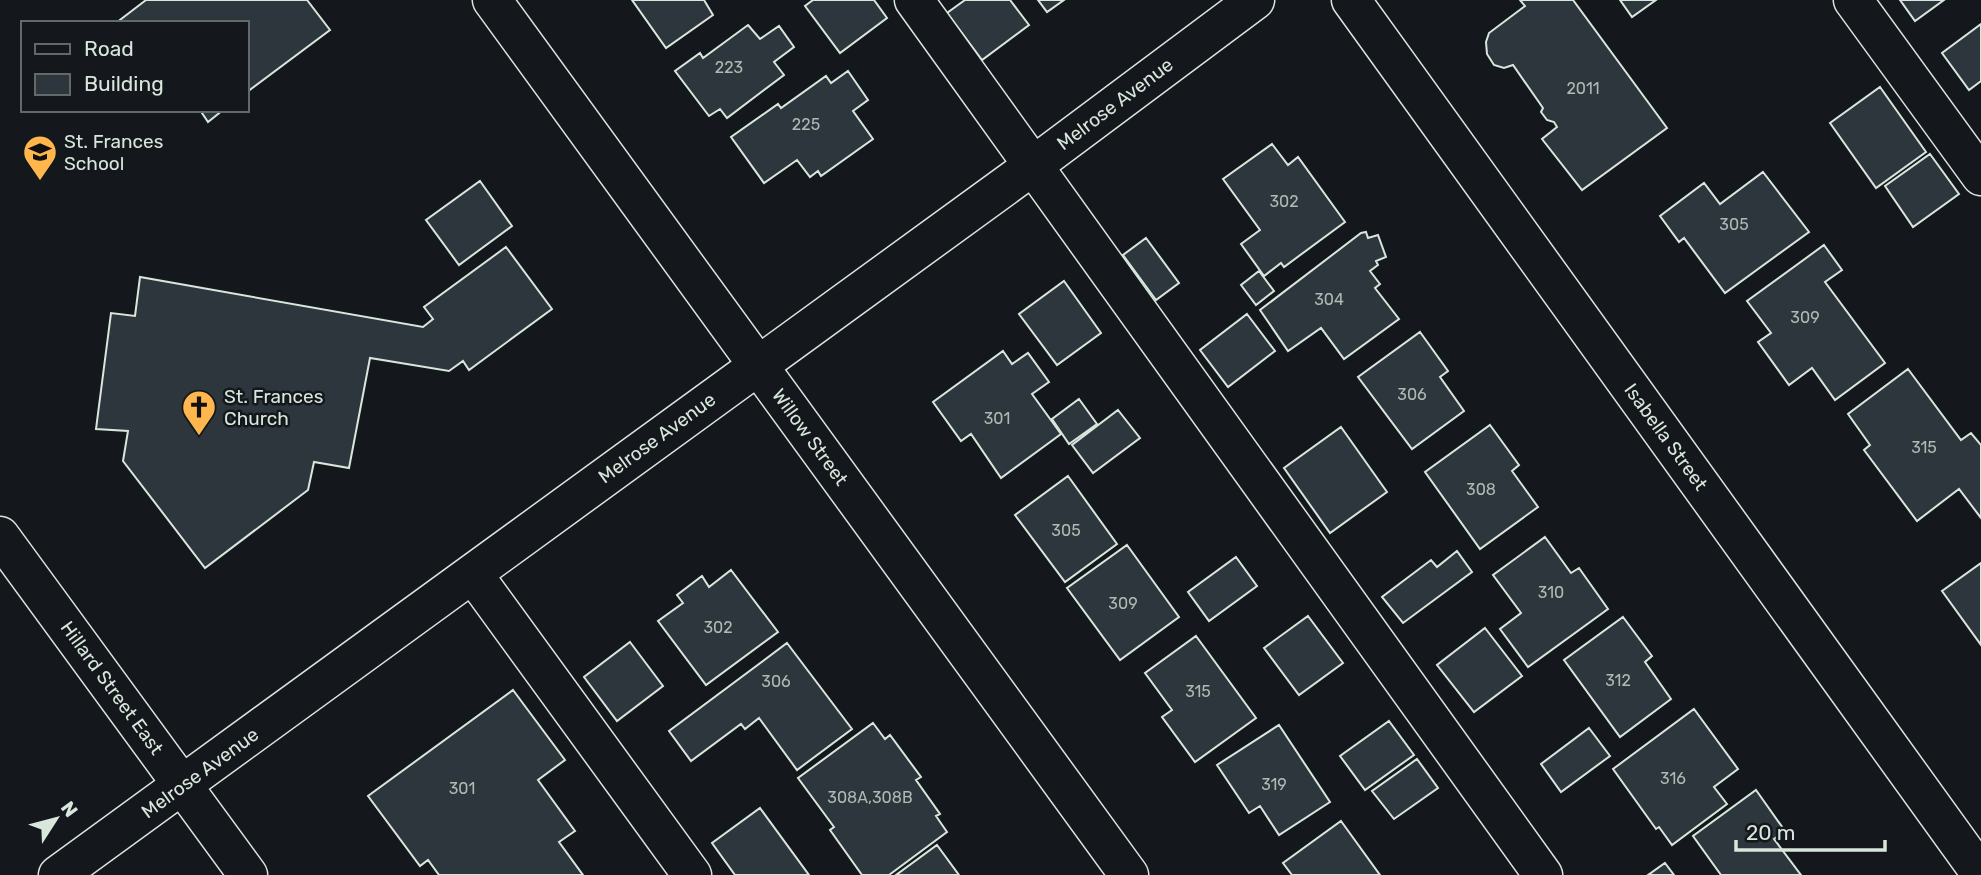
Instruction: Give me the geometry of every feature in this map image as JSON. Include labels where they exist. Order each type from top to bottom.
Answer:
[{"type":"street","name":"Willow Street","points":[[492,0],[1129,875]]},
{"type":"street","points":[[914,0],[1544,875]]},
{"type":"street","name":"Melrose Avenue","points":[[58,875],[1034,165],[1255,0]]},
{"type":"street","name":"Isabella Street","points":[[1351,0],[1981,874]]},
{"type":"street","points":[[1853,0],[1981,176]]},
{"type":"street","name":"Hillard Street East","points":[[0,536],[248,875]]},
{"type":"street","points":[[473,574],[692,875]]},
{"type":"building","points":[[146,0],[307,0],[330,30],[248,91],[248,21],[119,21]]},
{"type":"building","points":[[632,0],[704,0],[713,15],[666,48]]},
{"type":"building","points":[[813,0],[874,0],[887,18],[840,53],[805,6]]},
{"type":"building","points":[[965,0],[1010,0],[1029,25],[982,60],[947,13]]},
{"type":"building","points":[[1038,0],[1064,0],[1047,12]]},
{"type":"building","points":[[1520,0],[1573,0],[1667,128],[1582,190],[1542,139],[1557,127],[1554,122],[1547,120],[1541,112],[1543,108],[1513,65],[1504,68],[1494,65],[1487,54],[1486,42],[1489,33],[1525,6]]},
{"type":"building","points":[[1620,0],[1656,0],[1632,17]]},
{"type":"building","points":[[1900,0],[1944,0],[1915,21]]},
{"type":"building","points":[[1981,24],[1981,81],[1969,90],[1942,53]]},
{"type":"building","points":[[748,25],[760,39],[779,26],[794,47],[774,62],[784,75],[727,118],[720,109],[709,116],[675,71],[700,53],[703,58]]},
{"type":"building","points":[[848,71],[868,100],[853,111],[873,139],[821,176],[818,171],[810,177],[797,160],[764,183],[731,137],[778,104],[781,108],[826,76],[831,83]]},
{"type":"building","points":[[1880,87],[1926,152],[1876,188],[1830,123]]},
{"type":"building","points":[[201,112],[220,112],[208,122]]},
{"type":"building","points":[[1272,144],[1288,165],[1298,157],[1345,222],[1284,267],[1281,263],[1264,276],[1241,244],[1260,230],[1223,179]]},
{"type":"building","points":[[1930,154],[1959,194],[1913,227],[1885,186]]},
{"type":"building","points":[[1763,172],[1809,232],[1725,293],[1684,238],[1679,242],[1660,216],[1704,183],[1720,204]]},
{"type":"building","points":[[480,181],[512,226],[459,265],[426,220]]},
{"type":"building","points":[[1366,232],[1368,238],[1378,235],[1386,257],[1376,261],[1378,265],[1370,271],[1380,284],[1375,288],[1399,319],[1344,359],[1321,328],[1288,351],[1260,310],[1361,233]]},
{"type":"building","points":[[1146,238],[1179,283],[1156,300],[1123,255]]},
{"type":"building","points":[[1824,245],[1842,270],[1825,282],[1885,363],[1835,400],[1812,368],[1789,385],[1758,342],[1771,333],[1747,301]]},
{"type":"building","points":[[506,247],[552,309],[469,370],[463,361],[449,371],[370,358],[349,468],[314,462],[308,490],[205,568],[123,461],[128,431],[96,429],[111,313],[135,316],[140,277],[423,327],[433,319],[424,307]]},
{"type":"building","points":[[1259,271],[1274,291],[1256,305],[1241,285]]},
{"type":"building","points":[[1064,281],[1101,333],[1057,365],[1019,314]]},
{"type":"building","points":[[1247,314],[1275,351],[1228,387],[1200,350]]},
{"type":"building","points":[[1420,332],[1448,371],[1440,377],[1464,411],[1412,449],[1358,377]]},
{"type":"building","points":[[1003,351],[1012,364],[1028,353],[1049,382],[1032,394],[1061,434],[1001,478],[971,434],[961,441],[933,402]]},
{"type":"building","points":[[1908,369],[1961,440],[1971,433],[1981,445],[1981,518],[1959,489],[1917,521],[1864,450],[1870,445],[1848,414]]},
{"type":"building","points":[[1079,399],[1097,424],[1069,444],[1052,419]]},
{"type":"building","points":[[1118,410],[1140,438],[1093,473],[1072,445]]},
{"type":"building","points":[[1490,425],[1519,465],[1512,471],[1538,507],[1480,549],[1425,472]]},
{"type":"building","points":[[1341,427],[1387,492],[1330,533],[1284,468]]},
{"type":"building","points":[[1068,476],[1117,544],[1065,582],[1015,515]]},
{"type":"building","points":[[1545,537],[1571,573],[1579,568],[1608,609],[1528,667],[1500,629],[1521,613],[1493,575]]},
{"type":"building","points":[[1127,545],[1179,617],[1120,660],[1067,588]]},
{"type":"building","points":[[1457,551],[1472,572],[1403,623],[1382,597],[1431,560],[1437,567]]},
{"type":"building","points":[[1236,557],[1257,586],[1209,621],[1188,592]]},
{"type":"building","points":[[1981,563],[1981,645],[1942,591]]},
{"type":"building","points":[[731,570],[778,632],[706,685],[658,621],[683,603],[677,595],[702,576],[709,587]]},
{"type":"building","points":[[1308,616],[1343,663],[1299,695],[1264,648]]},
{"type":"building","points":[[1623,617],[1652,656],[1645,662],[1671,699],[1620,737],[1564,660]]},
{"type":"building","points":[[1485,628],[1522,676],[1474,712],[1437,665]]},
{"type":"building","points":[[1196,636],[1256,718],[1195,762],[1162,717],[1172,710],[1145,673]]},
{"type":"building","points":[[630,642],[663,686],[617,721],[584,677]]},
{"type":"building","points":[[787,643],[852,729],[797,770],[759,718],[745,729],[741,724],[691,761],[669,731]]},
{"type":"building","points":[[513,690],[565,760],[538,780],[575,831],[559,842],[583,875],[439,875],[428,860],[420,866],[368,796]]},
{"type":"building","points":[[1694,709],[1738,769],[1714,787],[1727,804],[1672,845],[1659,827],[1656,829],[1613,769]]},
{"type":"building","points":[[1389,721],[1414,755],[1365,790],[1340,756]]},
{"type":"building","points":[[873,723],[885,739],[890,735],[921,777],[916,780],[940,814],[936,816],[947,832],[889,875],[862,875],[830,830],[834,827],[798,778]]},
{"type":"building","points":[[1279,725],[1330,802],[1279,835],[1260,806],[1249,813],[1217,765]]},
{"type":"building","points":[[1589,728],[1610,756],[1561,792],[1541,764]]},
{"type":"building","points":[[1417,759],[1438,788],[1394,819],[1372,791]]},
{"type":"building","points":[[1756,790],[1785,831],[1774,839],[1801,875],[1721,875],[1693,836]]},
{"type":"building","points":[[760,808],[809,875],[735,875],[712,843]]},
{"type":"building","points":[[1341,821],[1380,875],[1292,875],[1283,863]]},
{"type":"building","points":[[937,845],[959,875],[896,875]]},
{"type":"building","points":[[1665,863],[1674,875],[1648,875]]},
{"type":"place","name":"St. Frances School","points":[[40,182]]},
{"type":"place","name":"St. Frances Church","points":[[199,437]]}]
